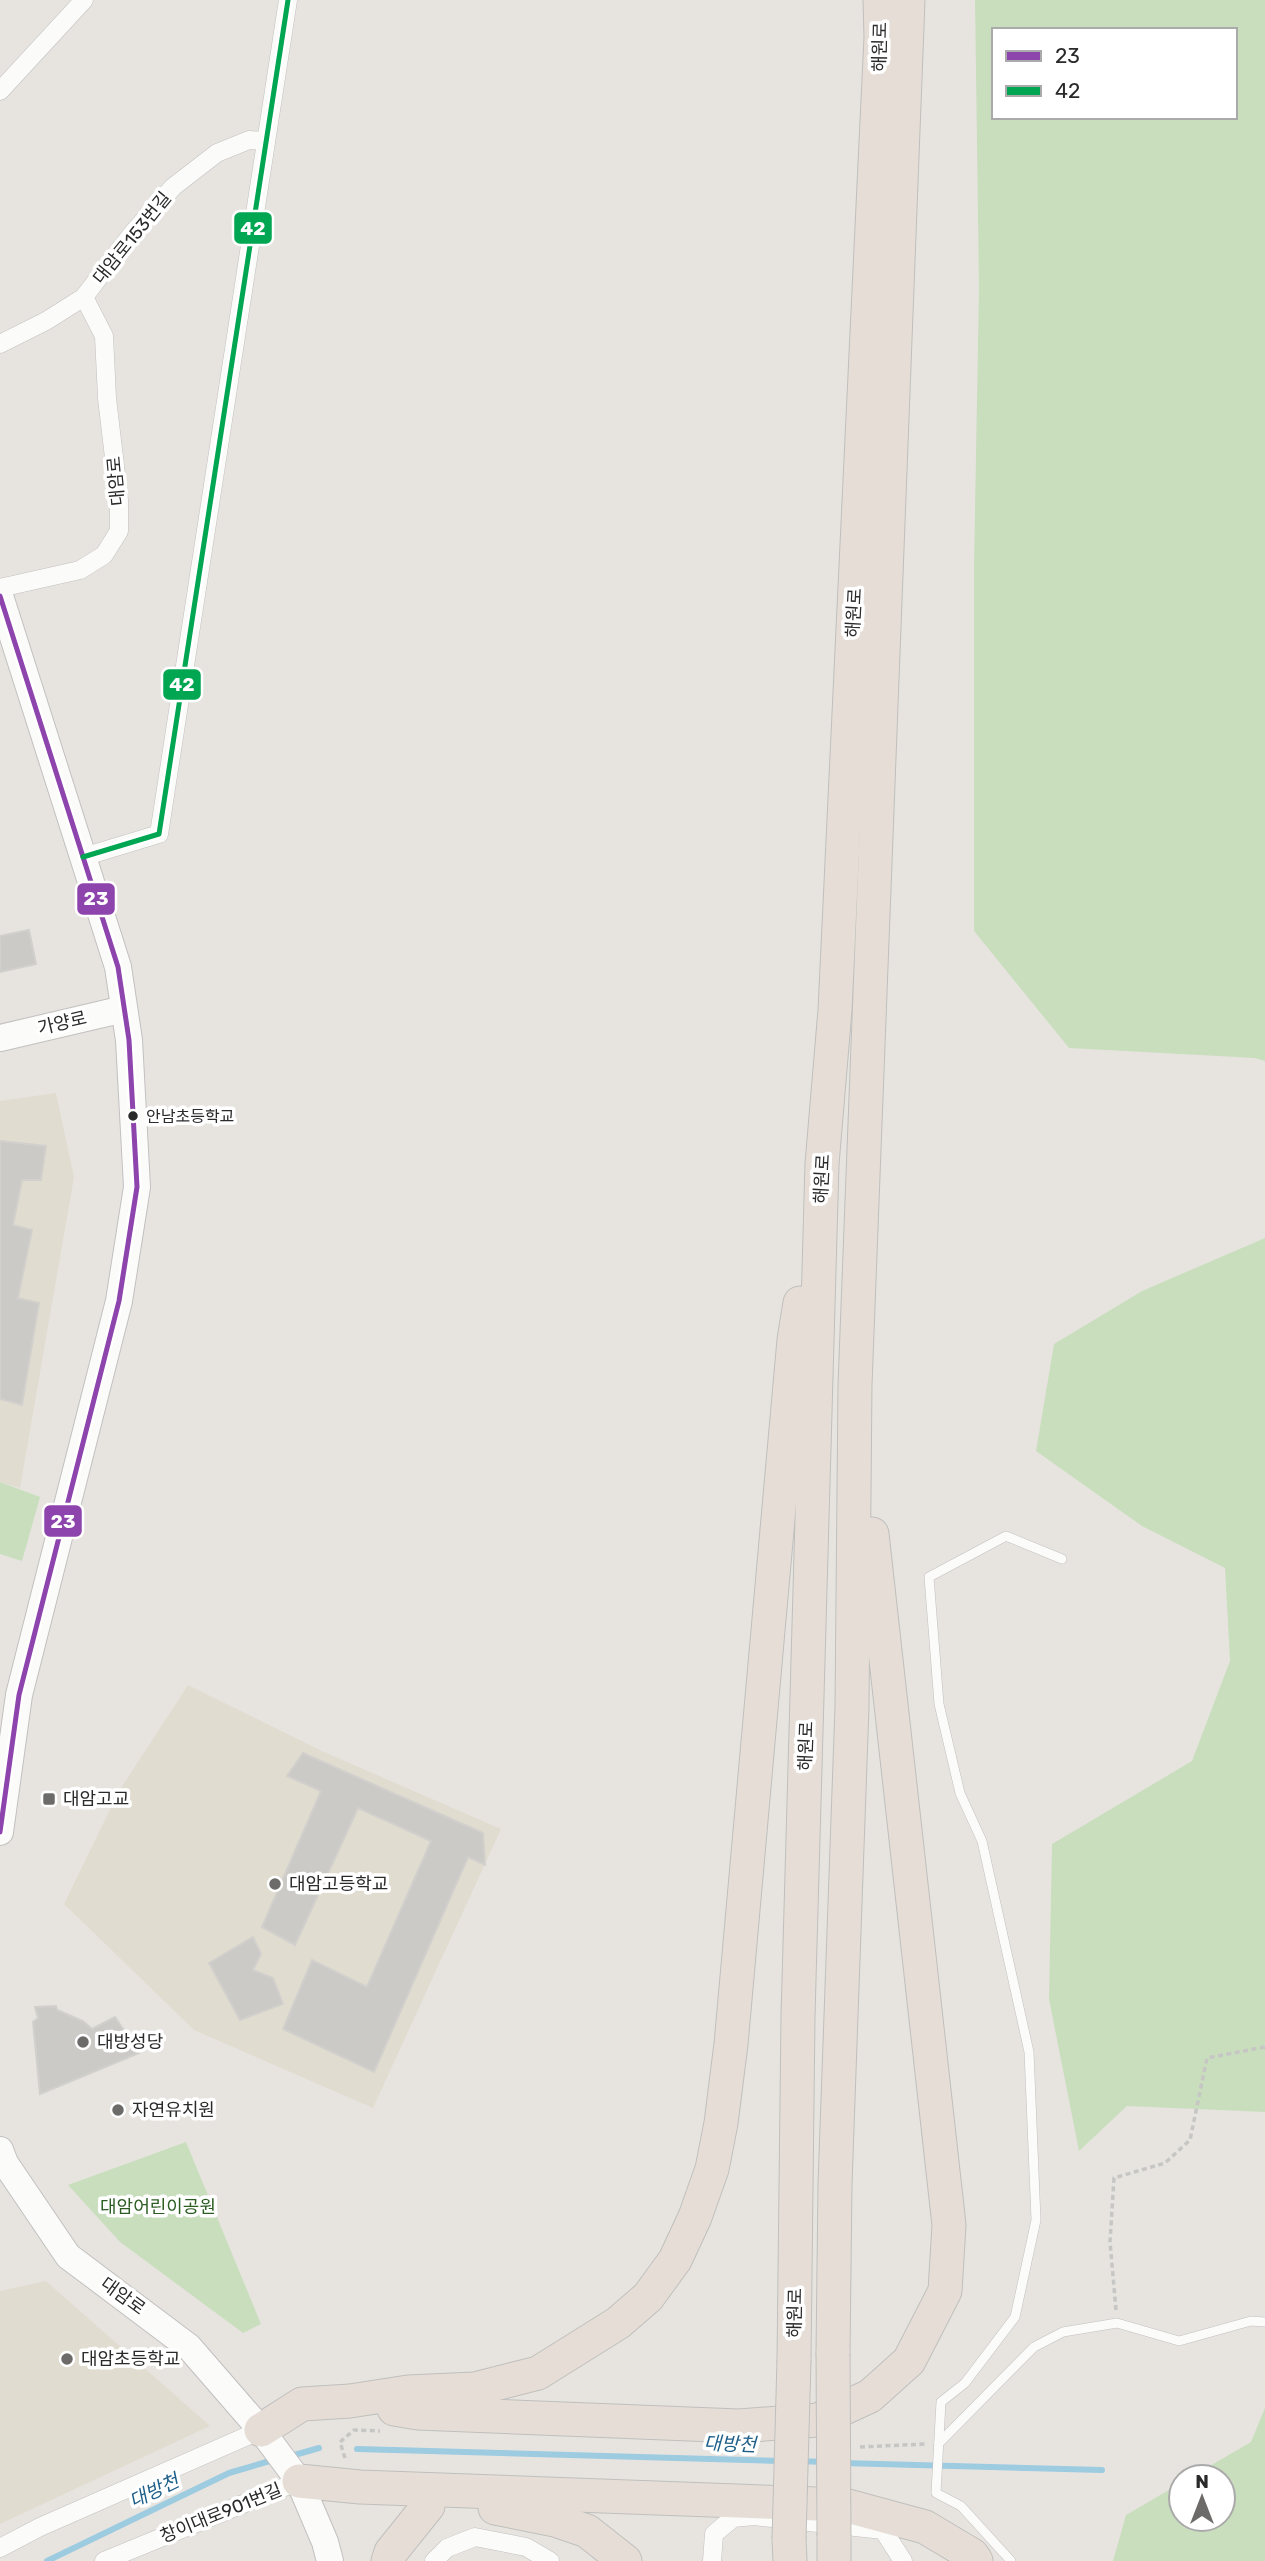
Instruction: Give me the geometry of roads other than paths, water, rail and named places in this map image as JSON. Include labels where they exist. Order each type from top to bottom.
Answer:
[{"type":"highway","name":"해원로","points":[[790,2550],[798,2016],[822,1164],[837,968],[881,37],[880,0]]},
{"type":"highway","name":"해원로","points":[[834,2549],[832,2353],[835,2184],[852,1707],[855,1385],[908,0]]},
{"type":"highway","points":[[352,2416],[408,2392],[475,2389],[538,2373],[618,2323],[648,2297],[675,2260],[695,2217],[714,2157],[731,2044],[794,1340],[822,1164]]},
{"type":"highway","points":[[261,2430],[302,2404],[352,2416],[418,2413],[739,2426],[818,2420],[870,2396],[909,2361],[945,2291],[949,2225],[855,1385]]},
{"type":"highway","points":[[299,2481],[360,2487],[844,2505],[925,2527],[972,2555],[976,2561]]},
{"type":"highway","points":[[299,2481],[333,2501],[369,2505],[489,2507],[555,2520],[587,2531],[625,2561]]},
{"type":"highway","points":[[388,2561],[391,2552],[428,2506]]},
{"type":"street","points":[[0,91],[84,0]]},
{"type":"street","points":[[83,857],[159,834],[288,0]]},
{"type":"street","name":"대암로153번길","points":[[0,344],[46,321],[84,297],[131,235],[173,187],[217,153],[249,140],[266,141]]},
{"type":"street","name":"대암로","points":[[0,588],[80,570],[104,555],[119,531],[119,500],[107,398],[104,336],[84,297]]},
{"type":"street","points":[[0,596],[118,967],[130,1040],[137,1187],[119,1301],[19,1695],[0,1832]]},
{"type":"street","name":"가양로","points":[[0,1038],[124,1009]]},
{"type":"street","name":"대암로","points":[[0,2150],[5,2163],[68,2256],[190,2347],[261,2430],[299,2481]]},
{"type":"street","points":[[0,2548],[40,2526],[261,2430]]},
{"type":"street","points":[[299,2481],[325,2542],[330,2561]]},
{"type":"street","name":"창이대로901번길","points":[[104,2561],[299,2481]]},
{"type":"street","points":[[712,2561],[714,2534],[733,2518],[754,2516],[883,2530],[903,2561]]},
{"type":"street","points":[[434,2561],[447,2548],[475,2537],[526,2547],[550,2561]]},
{"type":"lane","points":[[1011,2561],[961,2506],[936,2493],[941,2402],[965,2383],[1015,2316],[1036,2220],[1029,2052],[982,1841],[960,1793],[939,1704],[929,1577],[1006,1536],[1062,1559]]},
{"type":"lane","points":[[939,2443],[1034,2347],[1063,2332],[1117,2323],[1179,2340],[1251,2321],[1265,2322]]},
{"type":"waterway","name":"대방천","points":[[291,2456],[319,2448]]},
{"type":"waterway","name":"대방천","points":[[357,2449],[782,2461]]},
{"type":"waterway","name":"대방천","points":[[47,2561],[229,2473],[273,2460]]},
{"type":"waterway","name":"대방천","points":[[800,2461],[824,2462]]},
{"type":"waterway","name":"대방천","points":[[842,2463],[1102,2470]]},
{"type":"place","name":"안남초등학교","points":[[133,1116]]},
{"type":"place","name":"대암고교","points":[[49,1799]]},
{"type":"place","name":"대암고등학교","points":[[275,1884]]},
{"type":"place","name":"대방성당","points":[[83,2042]]},
{"type":"place","name":"자연유치원","points":[[118,2110]]},
{"type":"place","name":"대암초등학교","points":[[67,2359]]},
{"type":"park label","name":"대암어린이공원","points":[[158,2207]]}]
